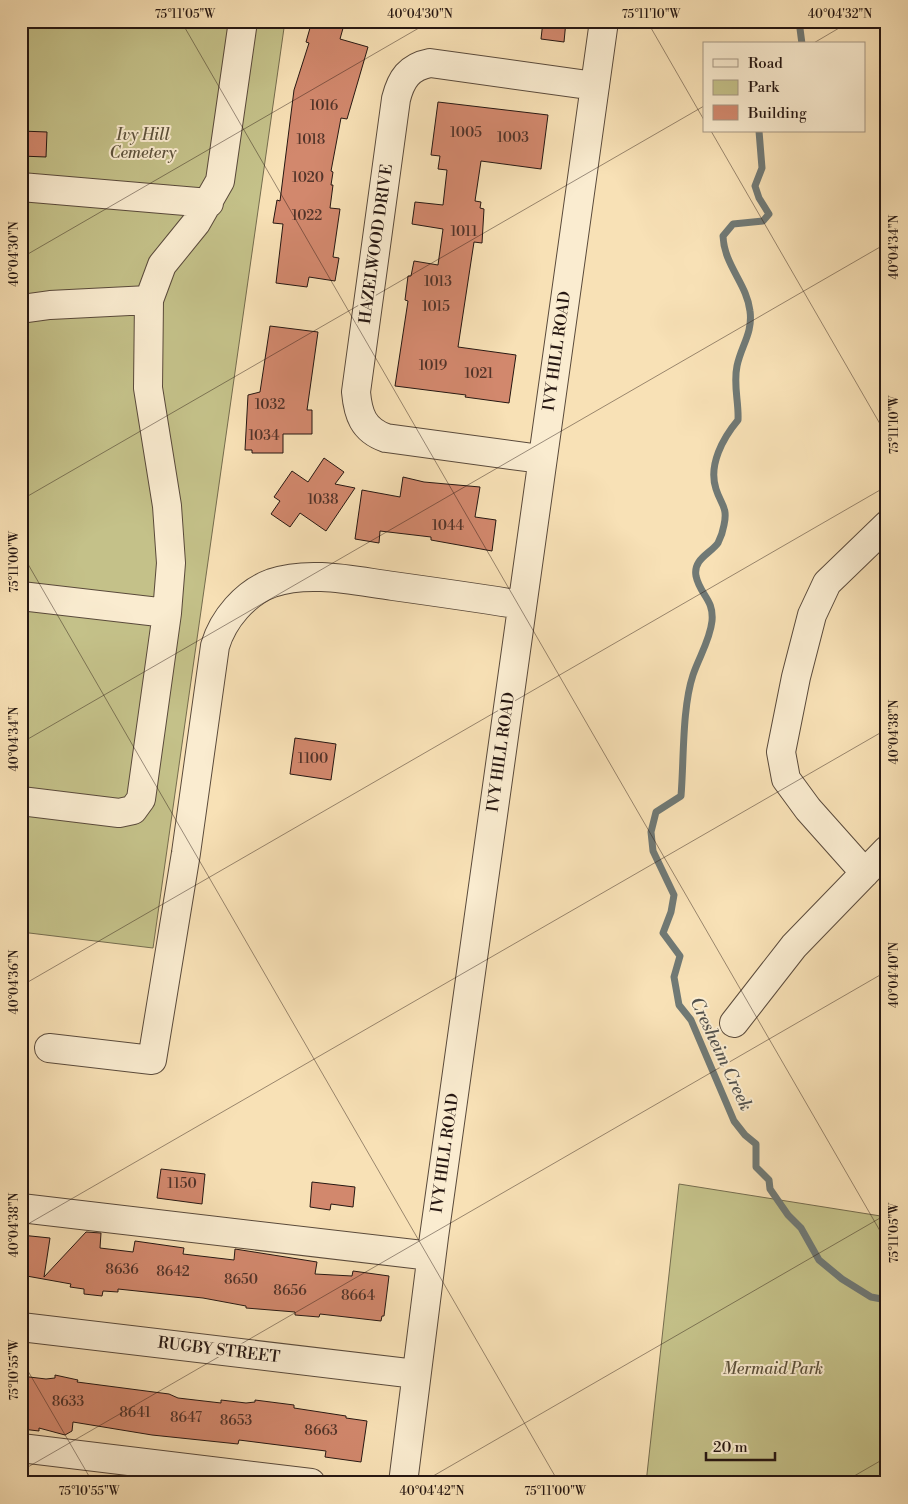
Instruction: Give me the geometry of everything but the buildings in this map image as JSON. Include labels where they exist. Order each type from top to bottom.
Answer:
[{"type":"street","points":[[21,801],[119,813],[127,812],[138,805],[145,773],[170,579],[170,536],[148,388],[149,300],[162,265],[209,203],[220,181],[224,163],[242,21]]},
{"type":"street","name":"IVY HILL ROAD","points":[[402,1483],[431,1256],[541,459],[604,21]]},
{"type":"street","name":"HAZELWOOD DRIVE","points":[[541,459],[386,438],[368,429],[359,413],[356,392],[396,98],[399,87],[410,70],[430,63],[595,86]]},
{"type":"street","points":[[21,187],[209,203]]},
{"type":"street","points":[[21,309],[149,300]]},
{"type":"street","points":[[865,872],[808,809],[786,779],[781,752],[796,677],[812,616],[828,583],[887,525]]},
{"type":"street","points":[[49,1048],[152,1060],[186,853],[215,646],[220,630],[241,604],[272,583],[295,578],[345,580],[522,605]]},
{"type":"street","points":[[21,596],[167,613]]},
{"type":"street","points":[[734,1023],[794,946],[887,850]]},
{"type":"street","points":[[21,1208],[431,1256]]},
{"type":"street","name":"RUGBY STREET","points":[[21,1327],[416,1374]]},
{"type":"street","points":[[21,1448],[311,1483]]},
{"type":"green space","name":"Ivy Hill Cemetery","points":[[21,21],[285,21],[153,948],[21,932]]},
{"type":"green space","name":"Mermaid Park","points":[[679,1184],[887,1217],[887,1483],[646,1483]]},
{"type":"waterway","name":"Cresheim Creek","points":[[799,21],[802,42]]},
{"type":"waterway","name":"Cresheim Creek","points":[[759,132],[762,168],[755,186],[759,198],[769,214],[763,221],[733,224],[723,236],[727,256],[748,301],[750,326],[736,373],[738,420],[722,443],[715,461],[714,480],[725,510],[724,527],[718,543],[703,557],[696,570],[700,588],[711,607],[712,621],[709,635],[689,688],[685,718],[681,796],[656,812],[651,832],[653,851],[674,895],[671,912],[663,933],[680,956],[674,977],[679,1005],[691,1020],[734,1121],[745,1135],[756,1144],[756,1167],[769,1180],[770,1189],[788,1215],[801,1228],[819,1260],[842,1279],[871,1297],[887,1300]]}]
